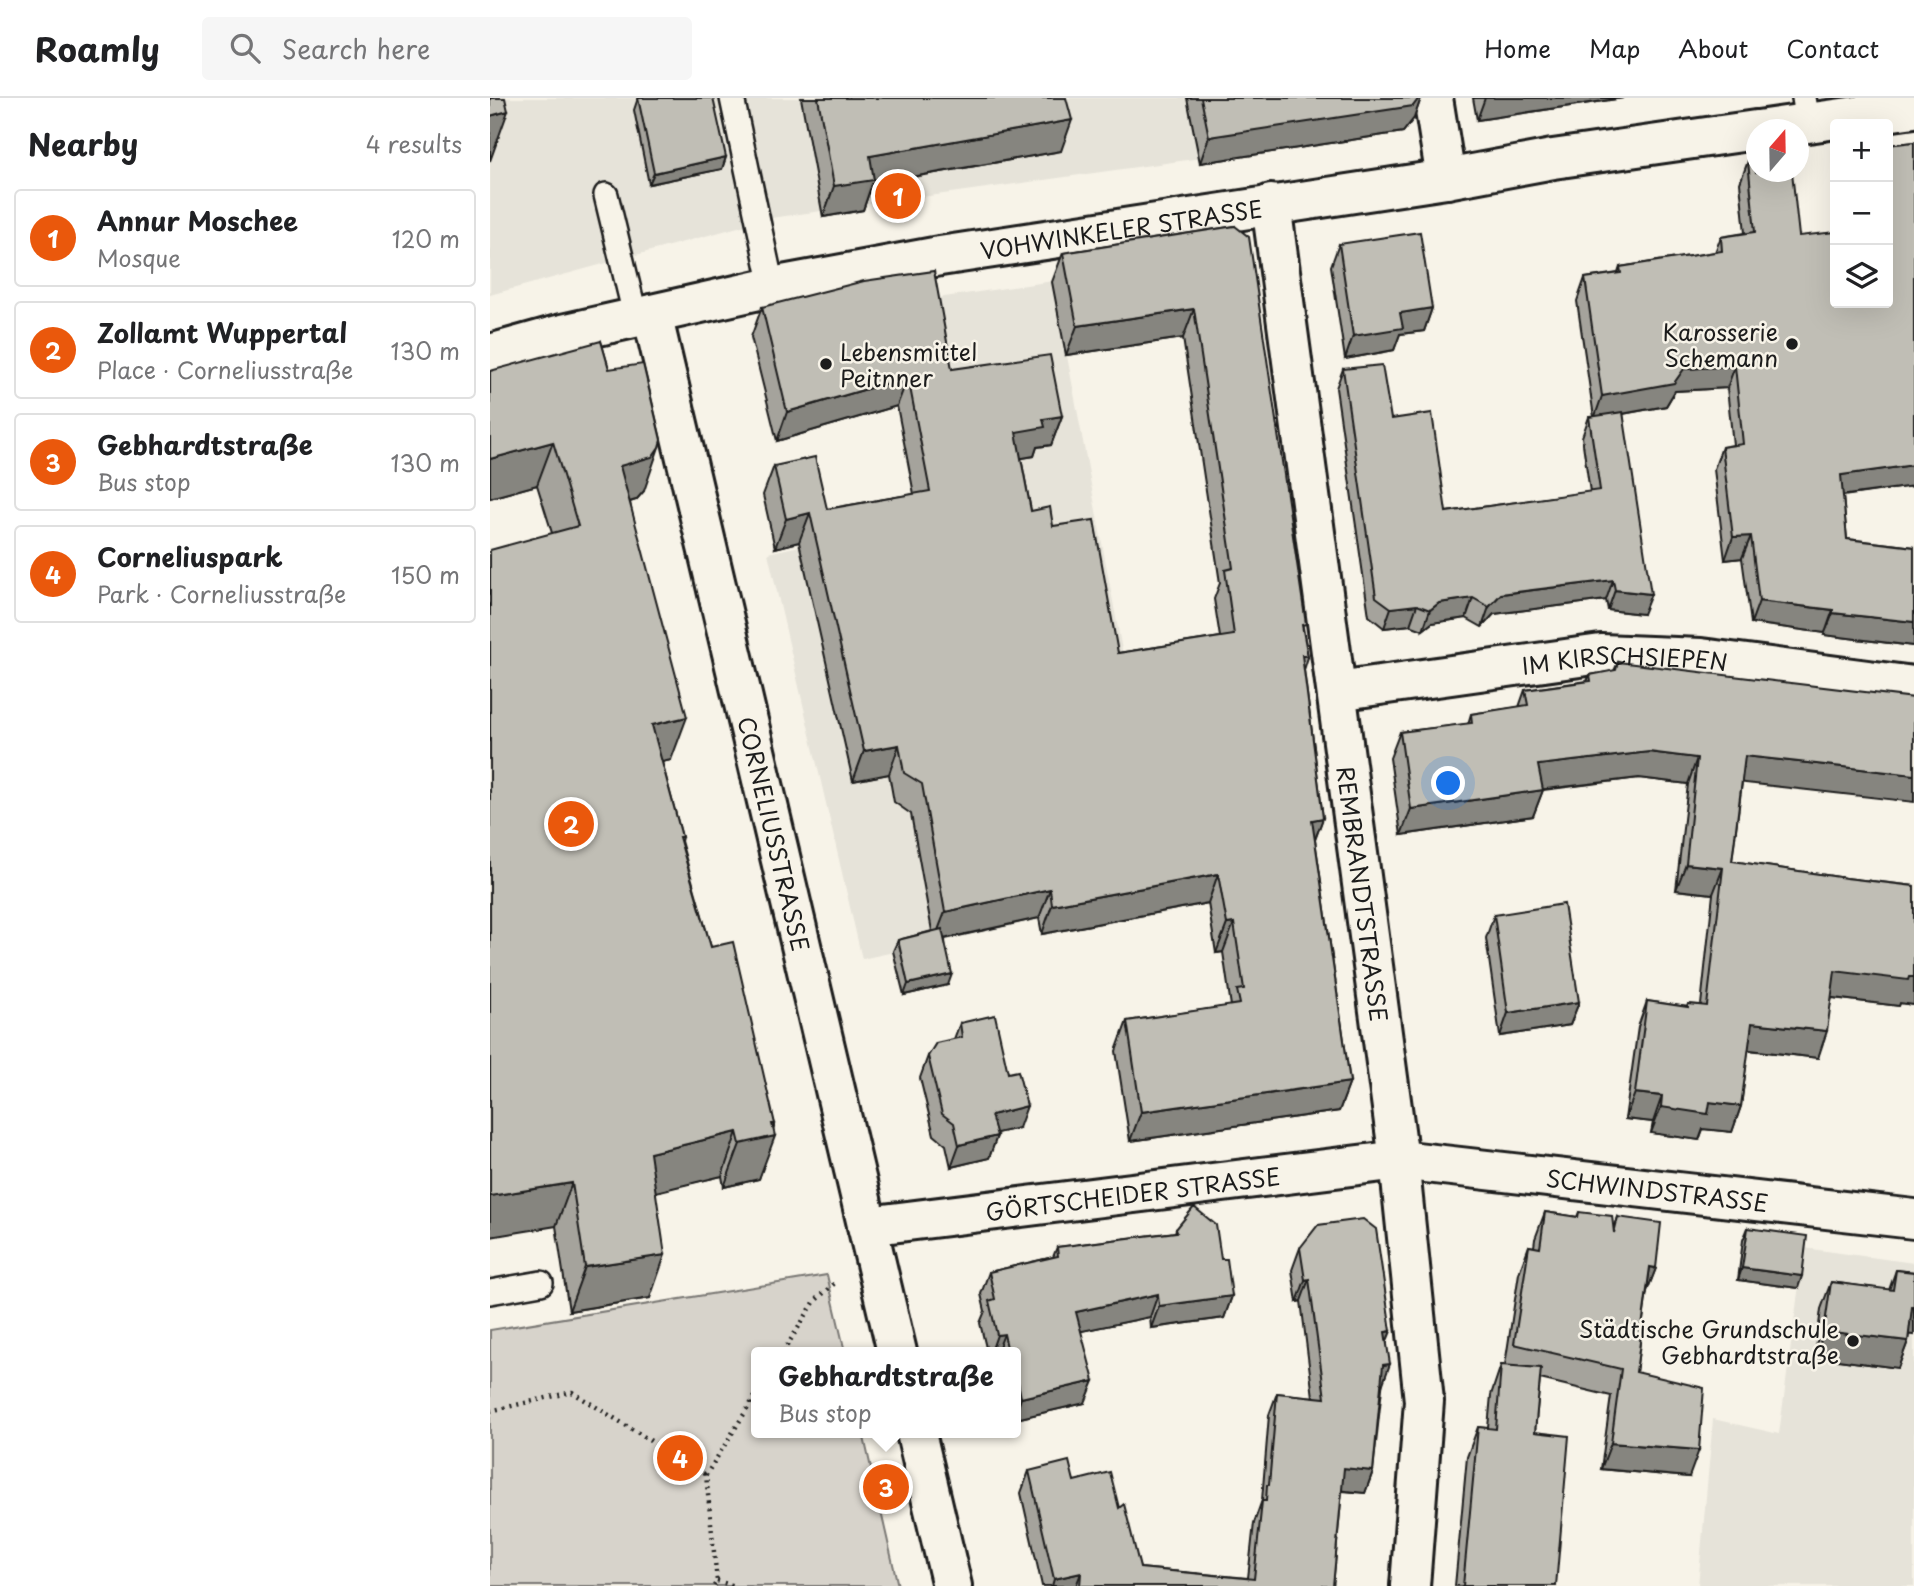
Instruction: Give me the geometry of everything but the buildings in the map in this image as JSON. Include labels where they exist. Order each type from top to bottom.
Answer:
[{"type":"street","points":[[1433,98],[1446,179]]},
{"type":"street","name":"VOHWINKELER STRASSE","points":[[1784,119],[1806,110],[1914,108]]},
{"type":"street","name":"VOHWINKELER STRASSE","points":[[490,354],[558,335],[772,287],[940,256],[1446,179],[1553,159],[1746,132]]},
{"type":"street","name":"REMBRANDTSTRASSE","points":[[1271,204],[1399,1160],[1424,1401],[1410,1586]]},
{"type":"street","name":"CORNELIUSSTRASSE","points":[[644,316],[896,1347]]},
{"type":"street","name":"IM KIRSCHSIEPEN","points":[[1337,691],[1601,654],[1701,658],[1914,687]]},
{"type":"street","name":"GÖRTSCHEIDER STRASSE","points":[[870,1238],[1399,1160]]},
{"type":"street","name":"SCHWINDSTRASSE","points":[[1399,1160],[1914,1219]]},
{"type":"street","points":[[917,1438],[952,1586]]},
{"type":"lane","points":[[732,98],[772,287]]},
{"type":"lane","points":[[606,195],[644,316]]},
{"type":"lane","points":[[490,1292],[541,1283]]},
{"type":"path","points":[[786,1347],[815,1301],[870,1238]]},
{"type":"path","points":[[490,1410],[572,1392],[706,1475]]},
{"type":"path","points":[[734,1586],[715,1583],[706,1475],[751,1404]]},
{"type":"shaded area","points":[[490,98],[1399,98],[1381,133],[771,218],[490,295]]},
{"type":"shaded area","points":[[1053,281],[1171,912],[1042,935],[1039,920],[862,959],[768,553],[963,510],[924,300]]},
{"type":"shaded area","name":"Städtische Grundschule Gebhardtstraße","points":[[1804,1248],[1914,1263],[1914,1586],[1698,1586],[1713,1419],[1779,1434]]},
{"type":"shaded area","points":[[827,1275],[844,1347],[751,1347],[751,1438],[864,1438],[898,1586],[490,1586],[490,1330]]},
{"type":"place","name":"Annur Moschee","points":[[898,196]]},
{"type":"place","name":"Karosserie Schemann","points":[[1792,344]]},
{"type":"place","name":"Lebensmittel Peitnner","points":[[826,364]]},
{"type":"place","name":"Zollamt Wuppertal","points":[[571,824]]},
{"type":"place","name":"Städtische Grundschule Gebhardtstraße","points":[[1853,1341]]},
{"type":"place","name":"Corneliuspark","points":[[680,1458]]},
{"type":"place","name":"Gebhardtstraße","points":[[886,1487]]}]
